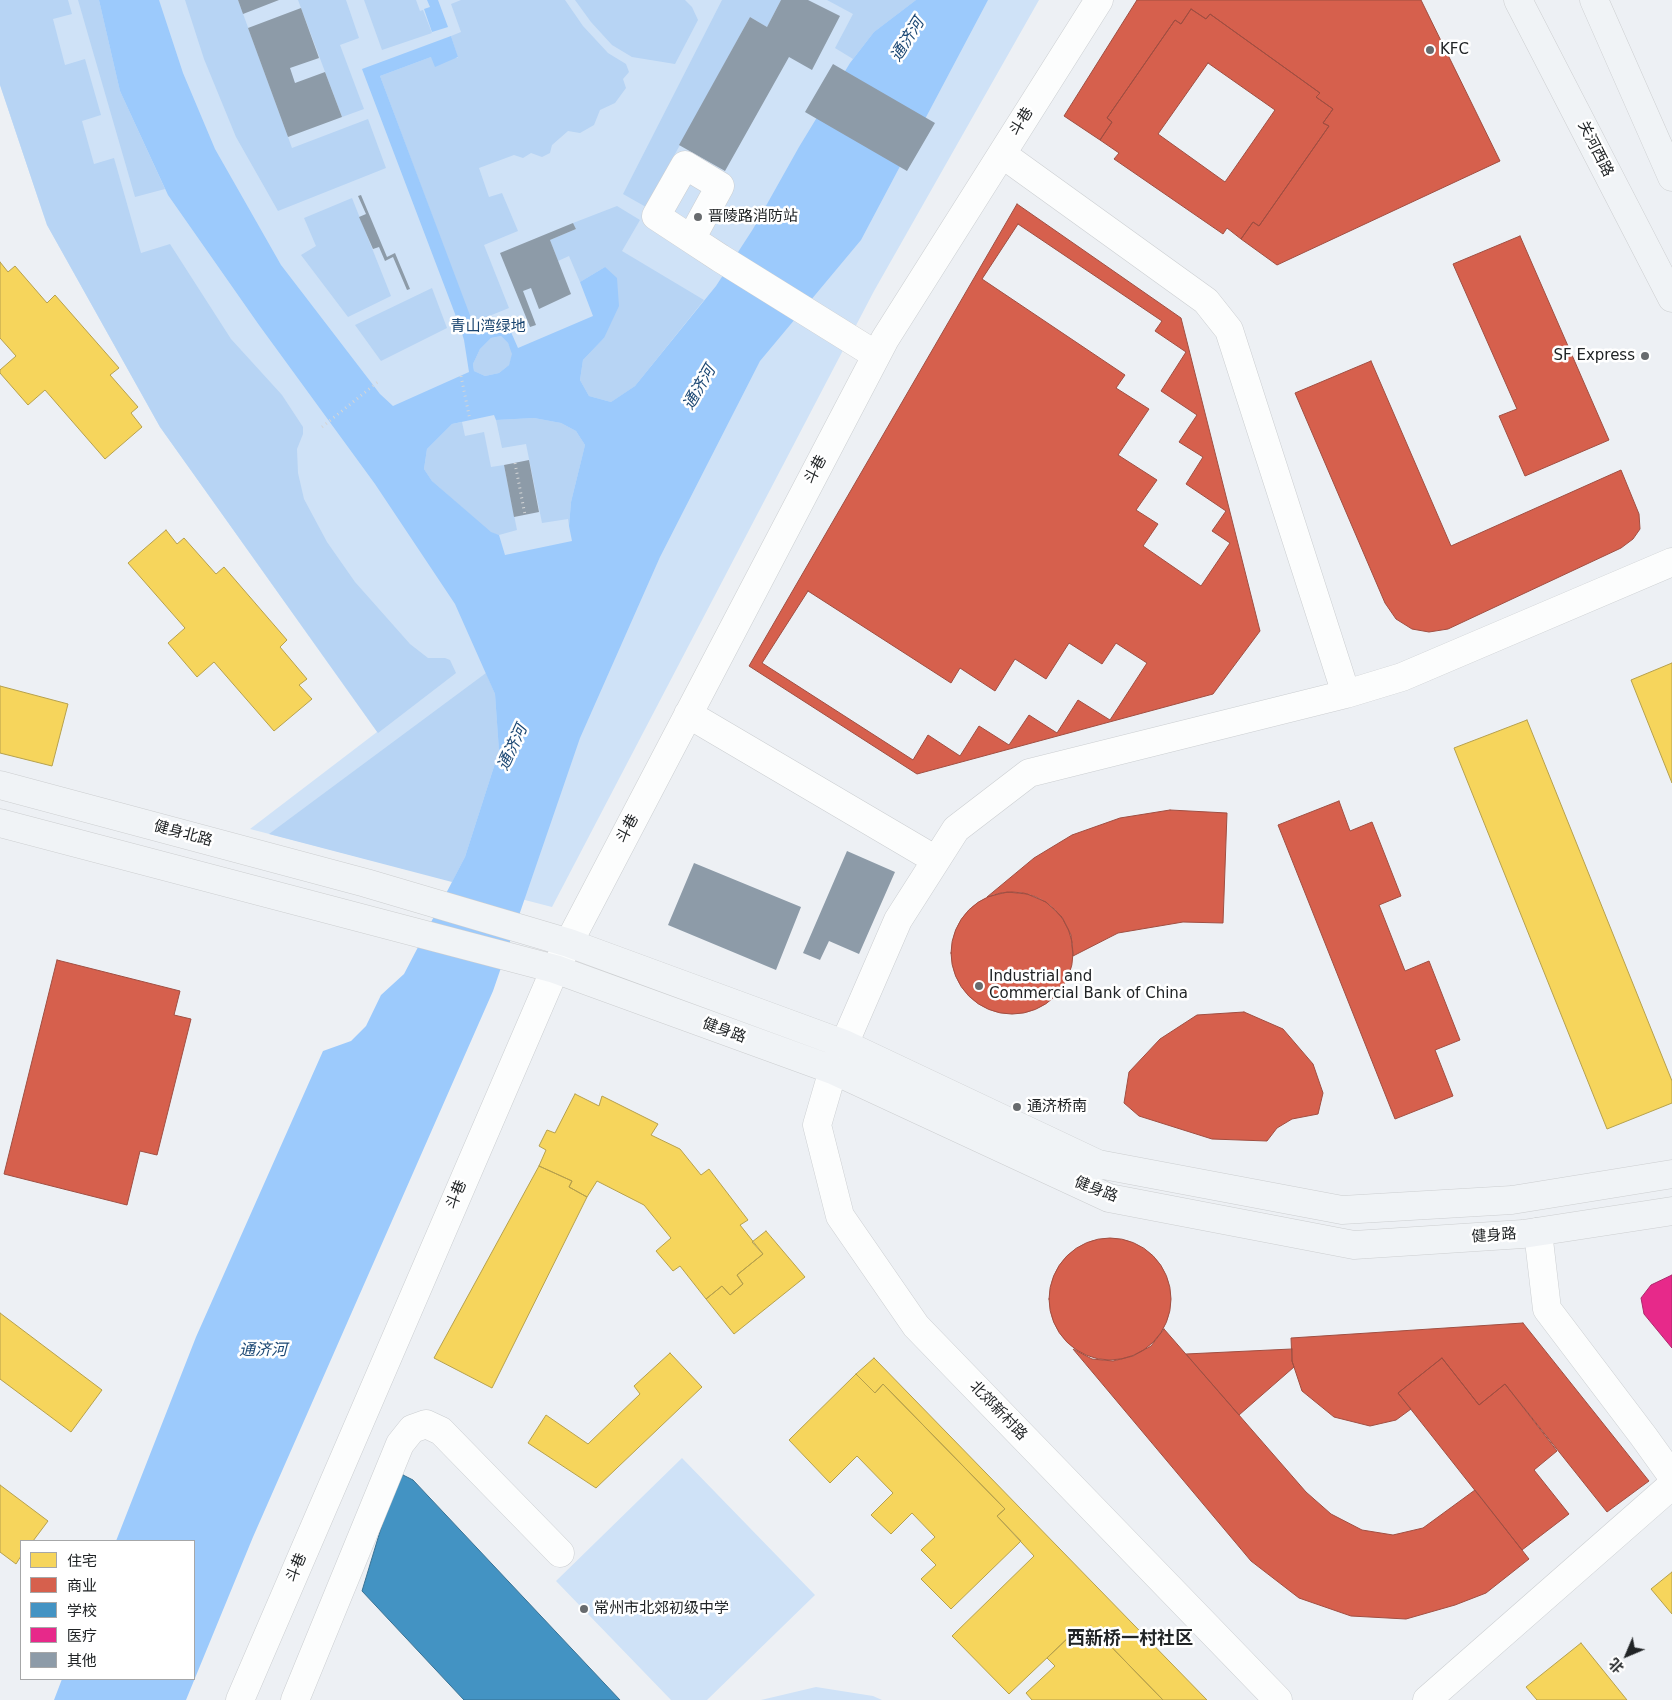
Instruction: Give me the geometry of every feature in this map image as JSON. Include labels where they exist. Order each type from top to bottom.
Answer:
[{"type":"main road","name":"关河西路","points":[[1518,0],[1672,298]]},
{"type":"main road","points":[[1594,0],[1671,174]]},
{"type":"main road","name":"健身北路","points":[[0,785],[366,883],[569,943]]},
{"type":"main road","name":"健身路","points":[[0,823],[555,969],[833,1070],[1109,1198],[1354,1245],[1523,1234],[1672,1211]]},
{"type":"main road","name":"健身路","points":[[569,943],[844,1044],[1098,1164],[1342,1210],[1512,1200],[1672,1174]]},
{"type":"street","name":"斗巷","points":[[240,1700],[555,969],[876,355],[1099,0]]},
{"type":"street","points":[[1002,154],[1206,301],[1230,330],[1346,694]]},
{"type":"street","points":[[691,239],[876,355]]},
{"type":"street","name":"北郊新村路","points":[[1278,1700],[916,1326],[840,1216],[817,1125],[833,1070],[898,920],[956,829],[1029,773],[1346,694],[1402,678],[1672,562]]},
{"type":"street","points":[[688,714],[936,860]]},
{"type":"street","points":[[1538,1232],[1547,1309],[1644,1436],[1672,1476]]},
{"type":"street","points":[[295,1700],[400,1444],[412,1429],[426,1424],[441,1432],[560,1553]]},
{"type":"street","points":[[1427,1700],[1672,1485]]},
{"type":"path","points":[[461,376],[470,420]]},
{"type":"path","points":[[322,427],[379,380]]},
{"type":"path","points":[[515,463],[525,516]]},
{"type":"green space","name":"青山湾绿地","points":[[0,0],[1039,0],[874,291],[552,907],[250,829],[377,732],[160,427],[47,225],[0,85]]},
{"type":"green space","points":[[682,1458],[815,1595],[707,1700],[671,1700],[556,1581]]},
{"type":"green space","points":[[816,1687],[873,1696],[882,1700],[761,1700]]},
{"type":"shaded area","points":[[0,0],[68,0],[72,14],[53,19],[65,65],[85,59],[101,115],[82,121],[94,164],[114,158],[141,253],[170,244],[231,339],[282,395],[303,427],[303,434],[297,449],[298,473],[304,499],[327,542],[355,582],[410,644],[428,658],[445,658],[450,660],[456,673],[378,733],[160,427],[47,225],[0,85]]},
{"type":"shaded area","points":[[78,0],[99,0],[120,91],[165,189],[135,197]]},
{"type":"shaded area","points":[[185,0],[238,0],[292,148],[368,119],[386,168],[278,211],[236,137],[204,59]]},
{"type":"shaded area","points":[[298,0],[346,0],[359,38],[340,45],[364,109],[342,117]]},
{"type":"shaded area","points":[[364,0],[416,0],[420,11],[423,10],[432,33],[382,50]]},
{"type":"shaded area","points":[[461,0],[565,0],[583,26],[608,53],[626,64],[629,72],[623,79],[626,88],[615,103],[600,110],[594,125],[580,133],[568,131],[552,145],[550,153],[542,157],[531,153],[523,158],[514,155],[479,168],[489,197],[502,193],[518,231],[484,245],[509,308],[472,323],[380,76],[431,57],[458,58],[451,36],[461,32],[451,4]]},
{"type":"shaded area","points":[[575,0],[685,0],[692,7],[698,20],[675,64],[632,57],[612,45],[591,22]]},
{"type":"shaded area","points":[[722,0],[781,0],[767,27],[750,17],[646,207],[623,194]]},
{"type":"shaded area","points":[[827,0],[916,0],[874,32],[853,59],[835,48],[853,14]]},
{"type":"shaded area","points":[[352,198],[391,296],[348,317],[301,255],[316,246],[304,218]]},
{"type":"shaded area","points":[[617,206],[640,220],[622,251],[704,300],[635,386],[611,402],[589,396],[580,380],[583,360],[604,338],[605,267],[580,282],[569,256],[558,261],[550,240],[576,229],[573,223]]},
{"type":"shaded area","points":[[432,288],[447,328],[381,361],[355,325]]},
{"type":"shaded area","points":[[501,336],[508,343],[513,354],[509,365],[499,373],[485,376],[474,371],[473,364],[480,349],[491,338]]},
{"type":"shaded area","points":[[534,418],[561,423],[576,431],[585,445],[571,502],[569,526],[568,519],[542,523],[526,444],[502,448],[496,420]]},
{"type":"shaded area","points":[[462,422],[465,436],[484,432],[491,467],[504,465],[517,530],[499,535],[491,533],[432,481],[424,469],[427,449],[452,424]]},
{"type":"shaded area","points":[[486,673],[495,694],[499,751],[465,857],[452,882],[269,834]]},
{"type":"water","name":"通济河","points":[[99,0],[159,0],[183,73],[215,149],[281,265],[380,394],[393,406],[469,372],[460,327],[362,69],[451,36],[458,57],[435,67],[431,57],[380,76],[477,334],[507,323],[518,348],[593,316],[580,282],[605,267],[617,278],[619,306],[604,338],[583,360],[580,380],[589,396],[611,402],[635,386],[716,286],[753,229],[799,147],[850,63],[874,32],[916,0],[988,0],[861,240],[760,361],[660,557],[580,738],[493,991],[253,1537],[195,1678],[195,1540],[116,1540],[196,1337],[323,1051],[351,1041],[366,1026],[381,995],[404,974],[465,857],[499,751],[495,694],[455,604],[375,484],[259,325],[168,195],[120,91]],"holes":[[[501,336],[508,343],[512,354],[509,365],[499,373],[485,376],[474,371],[473,364],[480,349],[491,338]],[[494,415],[496,420],[534,418],[561,423],[576,431],[585,445],[571,502],[569,526],[572,541],[505,555],[499,535],[491,532],[432,481],[424,469],[427,449],[452,424]]]},
{"type":"water","points":[[427,0],[438,0],[448,27],[432,32],[424,9],[430,7]]},
{"type":"water","name":"通济河","points":[[62,1680],[194,1680],[186,1700],[54,1700]]},
{"type":"building: 住宅","points":[[0,262],[8,272],[15,266],[47,303],[55,295],[119,368],[110,375],[138,407],[131,413],[142,427],[105,459],[45,390],[28,405],[0,373],[0,370],[16,356],[0,338]]},
{"type":"building: 住宅","points":[[166,530],[177,544],[184,538],[216,574],[224,567],[287,640],[280,647],[307,679],[299,685],[312,699],[274,731],[214,662],[197,677],[168,643],[185,628],[128,563]]},
{"type":"building: 住宅","points":[[1672,663],[1672,783],[1631,680]]},
{"type":"building: 住宅","points":[[0,686],[68,704],[52,766],[0,753]]},
{"type":"building: 住宅","points":[[1527,720],[1672,1081],[1672,1103],[1607,1129],[1454,748]]},
{"type":"building: 住宅","points":[[575,1094],[599,1106],[602,1096],[658,1124],[651,1135],[680,1149],[701,1175],[709,1169],[748,1220],[740,1225],[763,1254],[737,1275],[743,1284],[730,1295],[722,1286],[706,1299],[680,1266],[673,1271],[656,1251],[671,1238],[644,1205],[597,1181],[587,1197],[569,1187],[572,1181],[539,1166],[546,1150],[539,1146],[547,1130],[555,1133]]},
{"type":"building: 住宅","points":[[539,1166],[572,1181],[569,1187],[587,1197],[492,1388],[434,1358]]},
{"type":"building: 住宅","points":[[766,1231],[805,1277],[734,1334],[706,1299],[722,1286],[730,1295],[743,1284],[737,1275],[763,1254],[752,1242]]},
{"type":"building: 住宅","points":[[0,1313],[102,1390],[71,1432],[0,1379]]},
{"type":"building: 住宅","points":[[670,1353],[702,1387],[596,1488],[528,1443],[546,1415],[588,1444],[640,1394],[634,1386]]},
{"type":"building: 住宅","points":[[874,1358],[1207,1700],[1163,1700],[1091,1626],[1077,1640],[1071,1635],[1009,1694],[952,1636],[1034,1556],[997,1516],[1005,1509],[883,1384],[875,1393],[856,1374]]},
{"type":"building: 住宅","points":[[856,1374],[875,1393],[883,1384],[1005,1509],[997,1516],[1021,1541],[951,1609],[921,1579],[936,1565],[921,1550],[935,1537],[912,1513],[891,1534],[871,1515],[893,1493],[857,1456],[830,1483],[789,1440]]},
{"type":"building: 住宅","points":[[0,1485],[48,1521],[34,1540],[20,1540],[20,1558],[16,1564],[0,1552]]},
{"type":"building: 住宅","points":[[1672,1572],[1672,1614],[1651,1589]]},
{"type":"building: 住宅","points":[[1091,1626],[1163,1700],[1032,1700],[1026,1693],[1055,1666],[1047,1658],[1071,1635],[1077,1640]]},
{"type":"building: 住宅","points":[[1581,1643],[1627,1700],[1537,1700],[1526,1687]]},
{"type":"building: 商业","points":[[1137,0],[1421,0],[1500,161],[1277,265],[1241,239],[1253,222],[1259,226],[1329,126],[1323,123],[1333,109],[1316,97],[1320,93],[1210,14],[1206,19],[1191,9],[1181,24],[1175,20],[1107,118],[1112,122],[1100,140],[1064,116]]},
{"type":"building: 商业","points":[[1191,9],[1206,19],[1210,14],[1320,93],[1316,97],[1333,109],[1323,123],[1329,126],[1259,226],[1253,222],[1241,239],[1227,228],[1223,234],[1114,159],[1119,153],[1100,140],[1112,122],[1107,118],[1175,20],[1181,24]]},
{"type":"building: 商业","points":[[1208,63],[1275,110],[1225,182],[1158,134]]},
{"type":"building: 商业","points":[[1017,204],[1181,318],[1260,631],[1213,694],[917,774],[749,666]]},
{"type":"building: 商业","points":[[1018,224],[1162,321],[1155,331],[1186,352],[1161,391],[1197,415],[1179,442],[1203,457],[1186,484],[1226,511],[1212,531],[1230,543],[1201,586],[1143,546],[1158,524],[1136,510],[1157,480],[1118,455],[1149,409],[1116,388],[1125,375],[982,279]]},
{"type":"building: 商业","points":[[1520,236],[1609,440],[1525,476],[1499,416],[1517,409],[1453,264]]},
{"type":"building: 商业","points":[[1371,361],[1451,546],[1621,470],[1639,514],[1640,529],[1633,539],[1621,548],[1448,629],[1429,632],[1412,629],[1396,619],[1385,603],[1295,393]]},
{"type":"building: 商业","points":[[808,591],[951,683],[960,668],[995,691],[1015,659],[1046,679],[1069,643],[1102,664],[1116,643],[1147,663],[1110,720],[1078,700],[1057,733],[1029,715],[1009,745],[979,726],[960,756],[928,735],[913,760],[762,663]]},
{"type":"building: 商业","points":[[1339,801],[1350,831],[1372,822],[1401,896],[1379,905],[1405,971],[1429,961],[1460,1040],[1435,1050],[1453,1096],[1395,1119],[1278,825]]},
{"type":"building: 商业","points":[[1170,810],[1227,813],[1223,923],[1183,922],[1118,933],[1073,956],[1071,935],[1062,917],[1046,902],[1027,894],[1007,892],[987,897],[1034,858],[1072,835],[1120,818]]},
{"type":"building: 商业","points":[[1012,892],[1024,893],[1035,897],[1046,902],[1055,910],[1063,919],[1068,930],[1072,941],[1072,965],[1068,976],[1063,987],[1055,996],[1046,1004],[1035,1009],[1024,1013],[1012,1014],[1000,1013],[989,1009],[978,1004],[969,996],[961,987],[956,976],[952,965],[951,953],[952,941],[956,930],[961,919],[969,910],[978,902],[989,897],[1000,893]]},
{"type":"building: 商业","points":[[57,960],[180,991],[174,1015],[191,1019],[157,1155],[140,1151],[127,1205],[4,1174]]},
{"type":"building: 商业","points":[[1244,1012],[1283,1029],[1313,1064],[1323,1093],[1318,1114],[1292,1119],[1277,1128],[1267,1141],[1212,1139],[1139,1116],[1124,1103],[1129,1072],[1160,1039],[1197,1015]]},
{"type":"building: 商业","points":[[1110,1238],[1133,1242],[1153,1256],[1167,1276],[1171,1299],[1167,1322],[1153,1342],[1133,1356],[1110,1360],[1087,1356],[1067,1342],[1053,1322],[1049,1299],[1053,1276],[1067,1256],[1087,1242]]},
{"type":"building: 商业","points":[[1523,1323],[1649,1481],[1607,1512],[1505,1384],[1479,1405],[1442,1358],[1398,1393],[1411,1409],[1396,1420],[1370,1426],[1334,1417],[1302,1391],[1292,1361],[1291,1338]]},
{"type":"building: 商业","points":[[1164,1329],[1306,1492],[1331,1514],[1362,1530],[1393,1535],[1423,1528],[1475,1490],[1529,1559],[1486,1593],[1455,1605],[1406,1619],[1351,1616],[1299,1598],[1251,1561],[1073,1349],[1092,1359],[1113,1361],[1133,1356],[1151,1346]]},
{"type":"building: 商业","points":[[1292,1349],[1294,1367],[1239,1415],[1186,1354]]},
{"type":"building: 商业","points":[[1442,1358],[1479,1405],[1505,1384],[1557,1451],[1534,1470],[1569,1514],[1522,1550],[1398,1393]]},
{"type":"building: 学校","points":[[403,1475],[413,1480],[620,1700],[464,1700],[362,1591],[395,1482]]},
{"type":"building: 医疗","points":[[1672,1275],[1672,1348],[1644,1314],[1641,1298],[1651,1285]]},
{"type":"building: 其他","points":[[238,0],[279,0],[243,14]]},
{"type":"building: 其他","points":[[781,0],[808,0],[840,16],[812,70],[789,57],[725,171],[679,145],[750,17],[767,27]]},
{"type":"building: 其他","points":[[301,8],[319,58],[290,68],[295,83],[325,72],[342,117],[288,137],[248,28]]},
{"type":"building: 其他","points":[[833,64],[935,123],[907,171],[805,112]]},
{"type":"building: 其他","points":[[361,195],[387,257],[395,253],[410,289],[407,290],[393,257],[385,261],[379,247],[373,249],[359,217],[366,214],[358,196]]},
{"type":"building: 其他","points":[[573,223],[576,229],[550,240],[571,294],[539,309],[531,288],[523,291],[536,325],[530,327],[500,253]]},
{"type":"building: 其他","points":[[529,460],[539,512],[514,517],[504,465]]},
{"type":"building: 其他","points":[[847,851],[895,872],[859,954],[829,941],[820,960],[803,953]]},
{"type":"building: 其他","points":[[694,863],[801,907],[776,970],[668,925]]},
{"type":"place","name":"KFC","points":[[1430,50]]},
{"type":"place","name":"晋陵路消防站","points":[[698,217]]},
{"type":"place","name":"SF Express","points":[[1645,356]]},
{"type":"place","name":"Industrial and Commercial Bank of China","points":[[979,986]]},
{"type":"place","name":"通济桥南","points":[[1017,1107]]},
{"type":"place","name":"常州市北郊初级中学","points":[[584,1609]]},
{"type":"district","name":"西新桥一村社区","points":[[1130,1639]]}]
